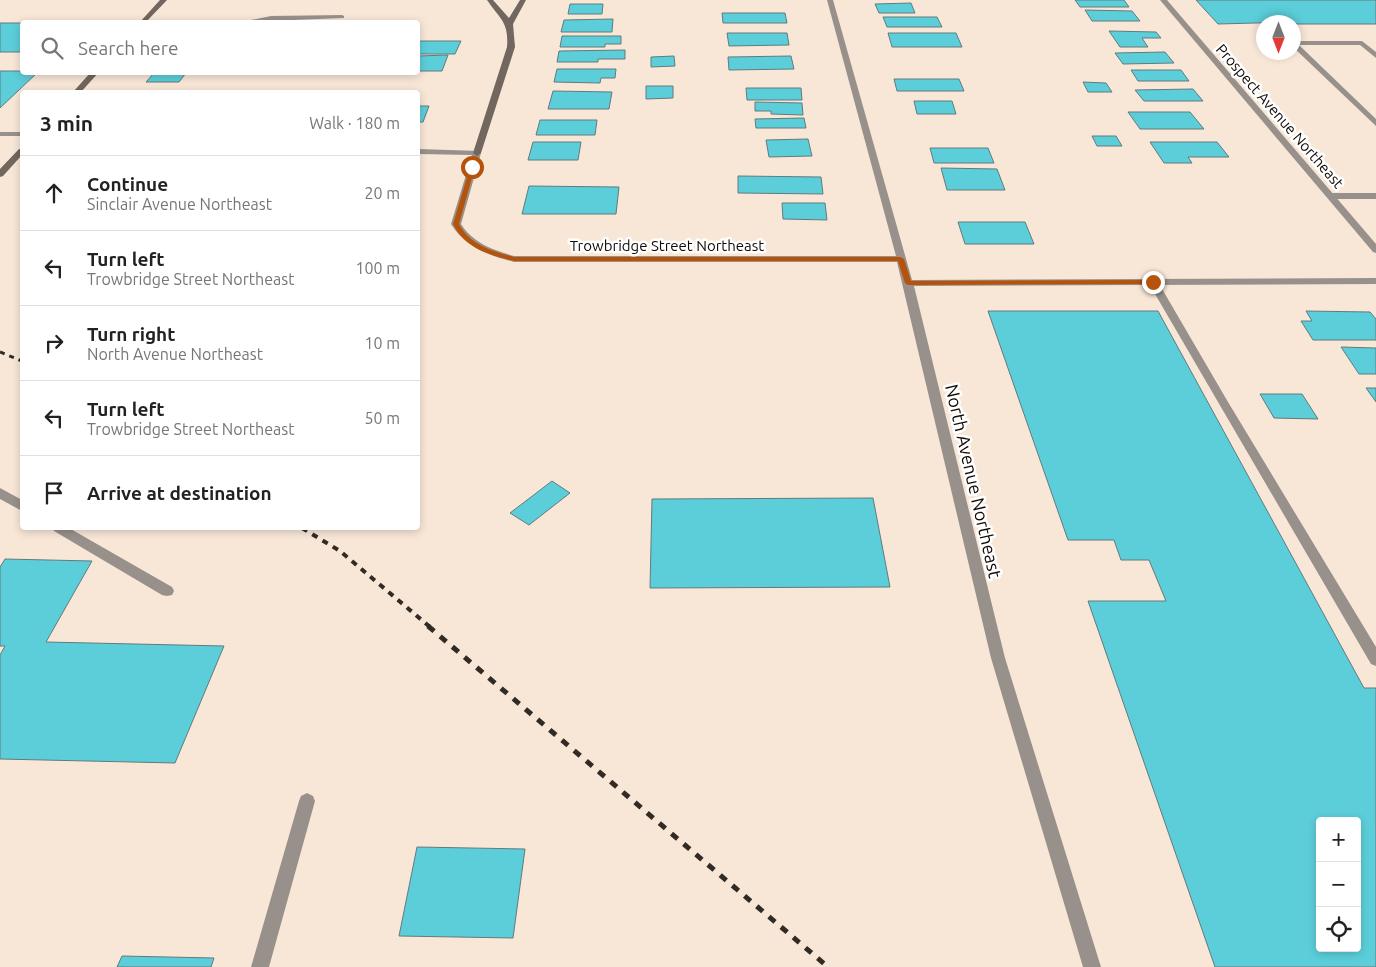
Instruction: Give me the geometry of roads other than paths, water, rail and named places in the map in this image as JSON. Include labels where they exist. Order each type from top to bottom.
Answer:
[{"type":"street","points":[[145,20],[164,0]]},
{"type":"street","points":[[420,152],[477,153],[510,47],[512,31],[510,23],[490,0]]},
{"type":"street","points":[[510,23],[523,0]]},
{"type":"street","name":"North Avenue Northeast","points":[[830,0],[908,283],[998,658],[1092,967]]},
{"type":"street","name":"Prospect Avenue Northeast","points":[[1162,0],[1376,250]]},
{"type":"street","points":[[258,20],[271,18],[342,17]]},
{"type":"street","points":[[1301,44],[1362,43],[1376,56]]},
{"type":"street","points":[[1301,51],[1376,124]]},
{"type":"street","points":[[79,90],[93,75]]},
{"type":"street","points":[[0,134],[20,134]]},
{"type":"street","points":[[0,174],[20,153]]},
{"type":"street","name":"Trowbridge Street Northeast","points":[[477,153],[456,224],[461,234],[484,251],[514,259],[900,259]]},
{"type":"street","points":[[1331,196],[1376,196]]},
{"type":"street","points":[[908,283],[1376,281]]},
{"type":"street","points":[[1153,282],[1222,402],[1376,660]]},
{"type":"street","points":[[0,493],[20,505]]},
{"type":"street","points":[[62,530],[167,591]]},
{"type":"street","points":[[260,967],[307,801]]},
{"type":"railway","points":[[0,352],[20,360]]},
{"type":"railway","points":[[305,530],[340,551],[430,627]]},
{"type":"railway","points":[[428,626],[828,967]]}]
